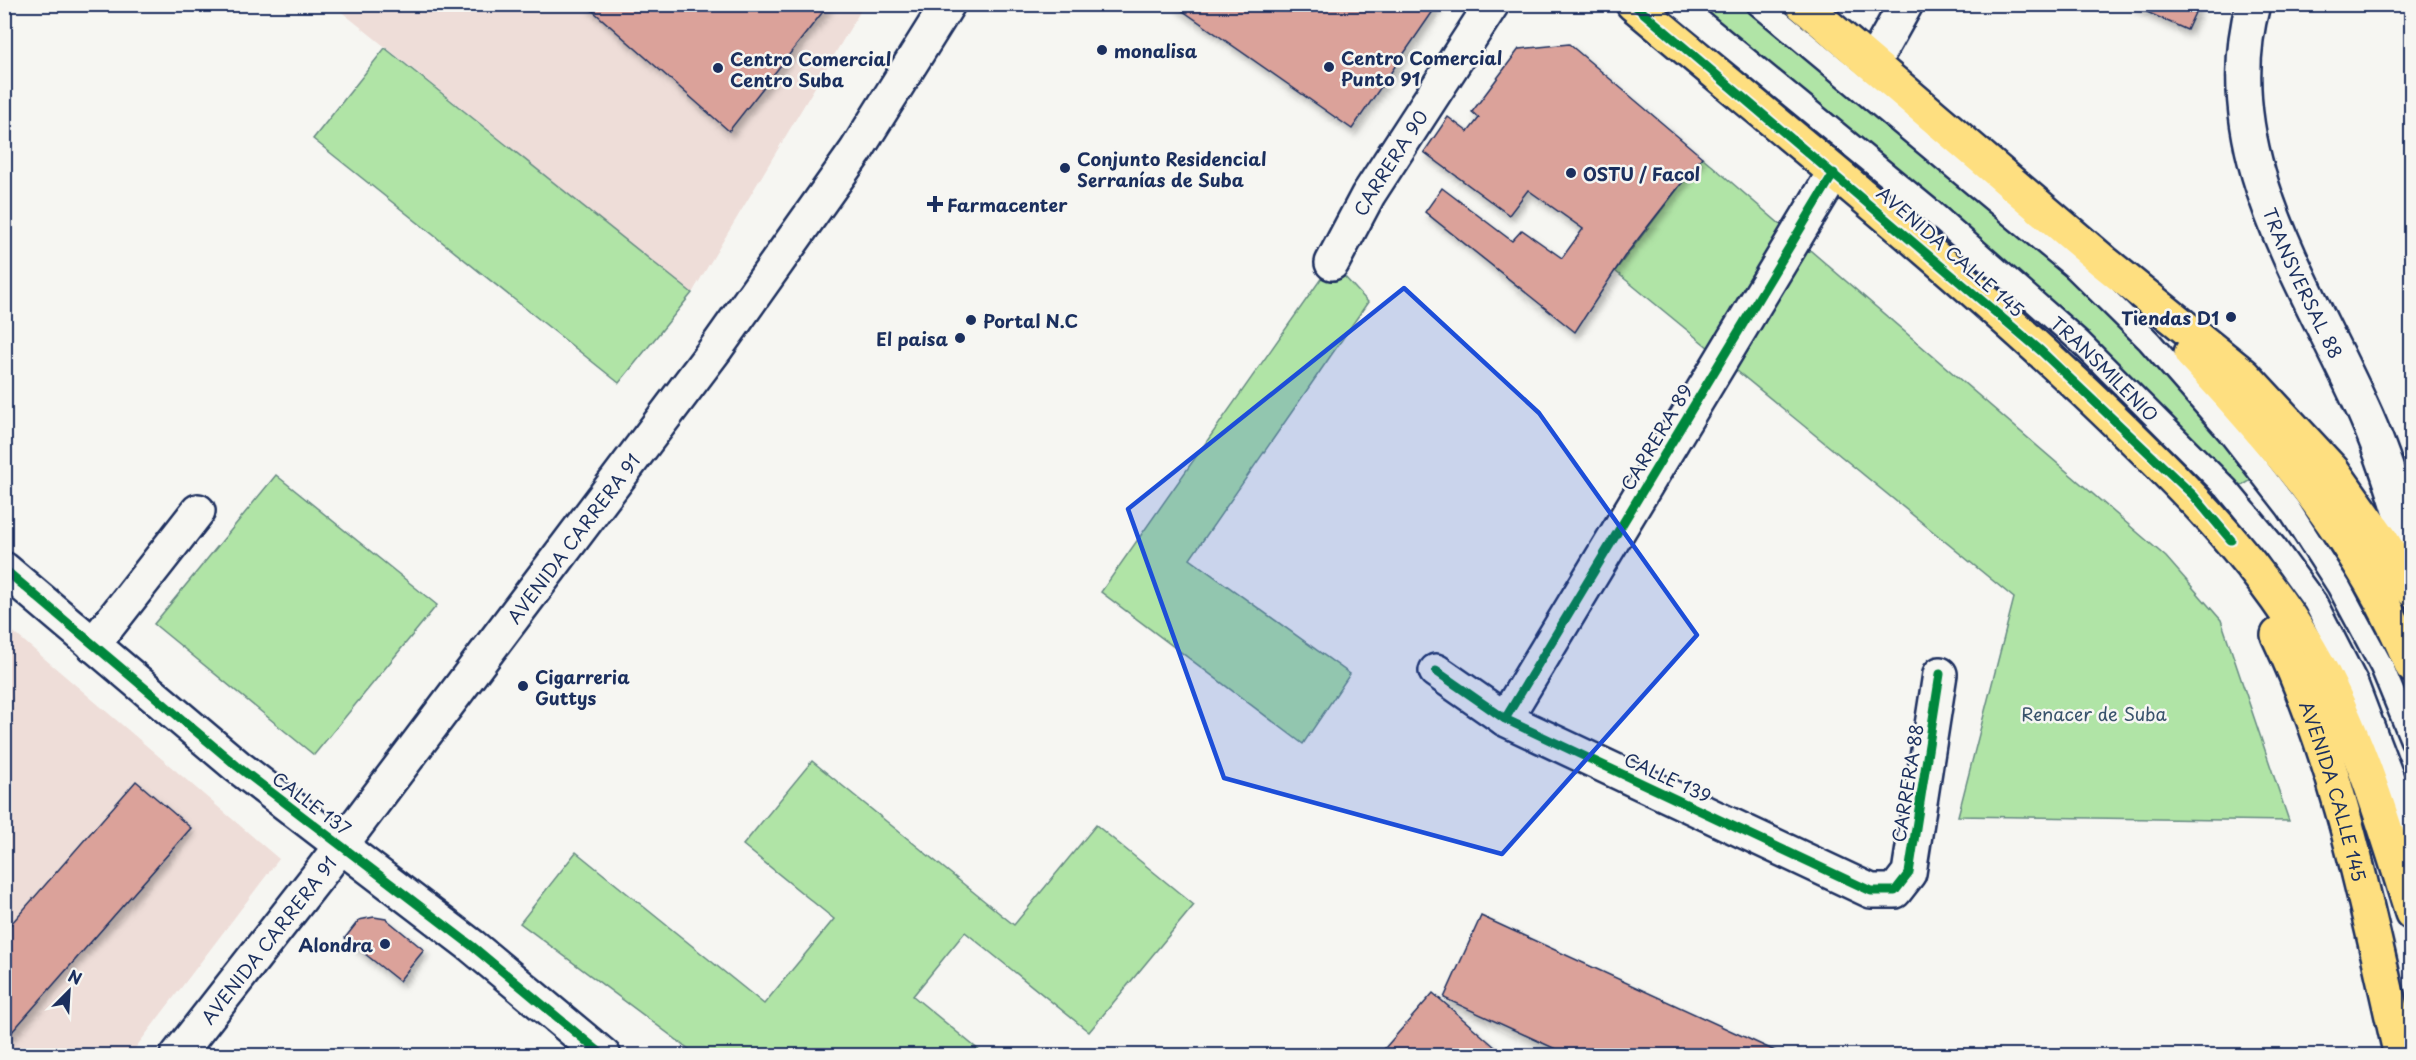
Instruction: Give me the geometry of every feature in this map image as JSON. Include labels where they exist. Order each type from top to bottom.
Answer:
[{"type":"main road","name":"AVENIDA CALLE 145","points":[[1633,4],[2041,351],[2193,495],[2231,540],[2285,612],[2310,650],[2330,689],[2382,816],[2412,913]]},
{"type":"main road","points":[[1802,4],[2104,262],[2244,375],[2292,424],[2333,471],[2381,539],[2412,590]]},
{"type":"main road","points":[[2104,262],[2252,418],[2300,477],[2342,536],[2370,582],[2412,666]]},
{"type":"main road","name":"AVENIDA CALLE 145","points":[[2231,540],[2295,670],[2313,720],[2335,787],[2362,887],[2401,1056]]},
{"type":"street","name":"AVENIDA CARRERA 91","points":[[177,1056],[341,846],[787,251],[856,151],[948,4]]},
{"type":"street","name":"CARRERA 90","points":[[1332,263],[1368,195],[1492,4]]},
{"type":"street","points":[[1873,63],[1906,4]]},
{"type":"street","name":"TRANSVERSAL 88","points":[[2253,4],[2242,68],[2245,107],[2263,188],[2285,250],[2366,415],[2385,463],[2410,540]]},
{"type":"street","name":"CARRERA 89","points":[[1505,718],[1834,173]]},
{"type":"street","points":[[93,645],[198,511]]},
{"type":"street","name":"CALLE 137","points":[[4,569],[237,766],[472,946],[604,1056]]},
{"type":"street","name":"CALLE 139","points":[[1436,671],[1505,718],[1871,891],[1895,891]]},
{"type":"street","name":"CARRERA 88","points":[[1895,891],[1909,873],[1940,674]]},
{"type":"lane","name":"TRANSMILENIO","points":[[1678,4],[1931,211],[2079,342],[2226,488],[2275,547],[2315,602],[2356,682],[2412,829]]},
{"type":"lane","points":[[1758,4],[2075,268],[2149,341],[2227,430],[2288,508],[2345,597],[2382,667],[2412,740]]},
{"type":"highlighted area","points":[[1404,288],[1539,413],[1697,635],[1502,854],[1224,778],[1128,509]]},
{"type":"shaded area","points":[[333,5],[864,5],[692,293]]},
{"type":"shaded area","points":[[4,624],[279,859],[130,1055],[5,1055]]},
{"type":"green space","points":[[1695,5],[1742,5],[1863,102],[2096,299],[2175,385],[2253,479],[2240,487],[2071,324],[1940,203]]},
{"type":"green space","points":[[385,48],[692,293],[619,383],[313,139]]},
{"type":"green space","name":"Renacer de Suba","points":[[1702,157],[2166,557],[2221,620],[2289,821],[1958,816],[2014,598],[1615,271]]},
{"type":"green space","points":[[1332,263],[1368,302],[1190,559],[1350,674],[1303,744],[1101,592]]},
{"type":"green space","points":[[276,475],[437,605],[314,755],[154,624]]},
{"type":"green space","points":[[812,761],[1014,925],[1096,825],[1194,905],[1089,1032],[965,932],[913,996],[986,1056],[697,1055],[520,923],[576,852],[764,1004],[834,919],[743,845]]},
{"type":"building","name":"Centro Comercial Centro Suba","points":[[585,4],[829,4],[729,131]]},
{"type":"building","name":"Centro Comercial Punto 91","points":[[1173,4],[1438,4],[1352,129]]},
{"type":"building","points":[[2129,4],[2199,4],[2187,30]]},
{"type":"building","name":"OSTU / Facol","points":[[1569,44],[1702,157],[1624,257],[1575,332],[1425,212],[1442,188],[1512,241],[1522,230],[1562,258],[1583,229],[1528,190],[1509,215],[1424,152],[1448,117],[1468,132],[1479,118],[1472,112],[1519,49]]},
{"type":"building","points":[[136,781],[191,828],[4,1041],[4,932]]},
{"type":"building","points":[[1481,916],[1786,1056],[1571,1056],[1444,998]]},
{"type":"building","name":"Alondra","points":[[374,917],[386,919],[424,950],[399,981],[345,938],[359,920]]},
{"type":"building","points":[[1433,993],[1495,1047],[1488,1056],[1378,1056]]},
{"type":"cycle path","points":[[1633,4],[2041,351],[2193,495],[2231,540]]},
{"type":"cycle path","points":[[1505,719],[1834,173]]},
{"type":"cycle path","points":[[4,569],[237,766],[472,946],[604,1056]]},
{"type":"cycle path","points":[[1436,671],[1505,719],[1871,891],[1895,891],[1909,873],[1940,674]]},
{"type":"place","name":"monalisa","points":[[1102,50]]},
{"type":"place","name":"Centro Comercial Punto 91","points":[[1329,67]]},
{"type":"place","name":"Centro Comercial Centro Suba","points":[[718,68]]},
{"type":"place","name":"Conjunto Residencial Serranías de Suba","points":[[1065,168]]},
{"type":"place","name":"OSTU / Facol","points":[[1571,173]]},
{"type":"place","name":"Farmacenter","points":[[935,204]]},
{"type":"place","name":"Tiendas D1","points":[[2231,317]]},
{"type":"place","name":"Portal N.C","points":[[971,320]]},
{"type":"place","name":"El paisa","points":[[960,338]]},
{"type":"place","name":"Cigarreria Guttys","points":[[523,686]]},
{"type":"place","name":"Alondra","points":[[385,944]]}]
